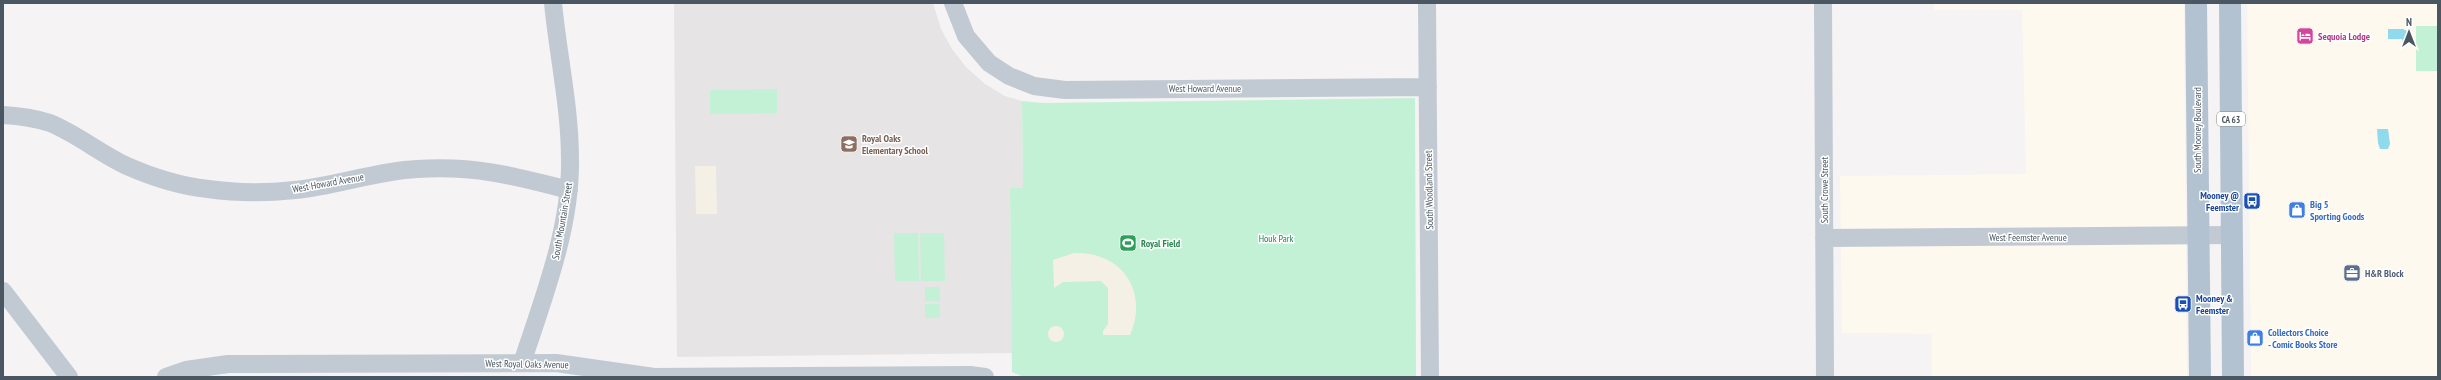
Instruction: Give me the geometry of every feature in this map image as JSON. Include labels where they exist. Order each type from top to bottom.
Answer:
[{"type":"main road","name":"South Mooney Boulevard","points":[[2196,3],[2200,377]]},
{"type":"main road","name":"CA 63","points":[[2230,3],[2233,377]]},
{"type":"street","name":"South Mountain Street","points":[[522,363],[553,267],[569,190],[570,160],[568,111],[553,3]]},
{"type":"street","name":"West Howard Avenue","points":[[953,3],[966,36],[989,63],[1009,76],[1034,86],[1065,90],[1428,87]]},
{"type":"street","name":"South Woodland Street","points":[[1427,3],[1430,377]]},
{"type":"street","name":"South Crowe Street","points":[[1823,3],[1825,377]]},
{"type":"street","name":"West Howard Avenue","points":[[3,115],[27,117],[51,124],[127,166],[171,182],[208,190],[252,192],[296,190],[359,177],[416,169],[463,168],[498,172],[569,190]]},
{"type":"street","name":"West Feemster Avenue","points":[[1824,238],[2232,235]]},
{"type":"street","points":[[3,291],[69,377]]},
{"type":"street","name":"West Royal Oaks Avenue","points":[[166,377],[186,370],[228,364],[522,363],[556,363],[588,366],[654,377],[970,375],[985,377]]},
{"type":"shaded area","name":"Royal Oaks Elementary School","points":[[674,3],[933,3],[941,29],[952,49],[966,67],[985,84],[1005,96],[1022,101],[1023,188],[1010,188],[1012,353],[677,357]]},
{"type":"shaded area","points":[[1934,3],[2184,3],[2187,377],[1932,377],[1932,334],[1842,333],[1840,176],[2026,174],[2022,10],[1934,10]]},
{"type":"shaded area","points":[[2247,3],[2438,3],[2438,377],[2251,377]]},
{"type":"green space","points":[[2416,26],[2438,26],[2438,71],[2416,71]]},
{"type":"green space","points":[[777,89],[777,113],[710,114],[710,90]]},
{"type":"green space","name":"Houk Park","points":[[1415,98],[1416,377],[1024,377],[1012,372],[1010,188],[1023,188],[1022,101],[1042,103]]},
{"type":"green space","points":[[894,233],[918,233],[919,281],[895,281]]},
{"type":"green space","points":[[920,233],[944,233],[945,281],[921,281]]},
{"type":"green space","points":[[925,287],[940,287],[940,301],[925,301]]},
{"type":"green space","points":[[925,304],[940,304],[940,318],[925,318]]},
{"type":"sand","points":[[695,166],[716,166],[717,214],[696,214]]},
{"type":"sand","points":[[1074,253],[1091,254],[1106,259],[1118,267],[1127,277],[1133,290],[1136,304],[1135,319],[1130,335],[1103,335],[1103,331],[1108,324],[1108,288],[1101,281],[1063,282],[1054,288],[1053,260]]},
{"type":"sand","points":[[1056,326],[1062,328],[1064,334],[1062,340],[1056,342],[1050,340],[1048,334],[1050,328]]},
{"type":"water","points":[[2388,29],[2403,29],[2407,31],[2408,40],[2403,42],[2402,39],[2388,39]]},
{"type":"water","points":[[2377,129],[2388,129],[2390,144],[2388,149],[2380,149]]},
{"type":"place","name":"Sequoia Lodge","points":[[2305,36]]},
{"type":"place","name":"Royal Oaks Elementary School","points":[[849,144]]},
{"type":"place","name":"Mooney @ Feemster","points":[[2252,201]]},
{"type":"place","name":"Big 5 Sporting Goods","points":[[2297,210]]},
{"type":"place","name":"Royal Field","points":[[1128,243]]},
{"type":"place","name":"H&R Block","points":[[2352,273]]},
{"type":"place","name":"Mooney & Feemster","points":[[2183,304]]},
{"type":"place","name":"Collectors Choice - Comic Books Store","points":[[2255,338]]}]
